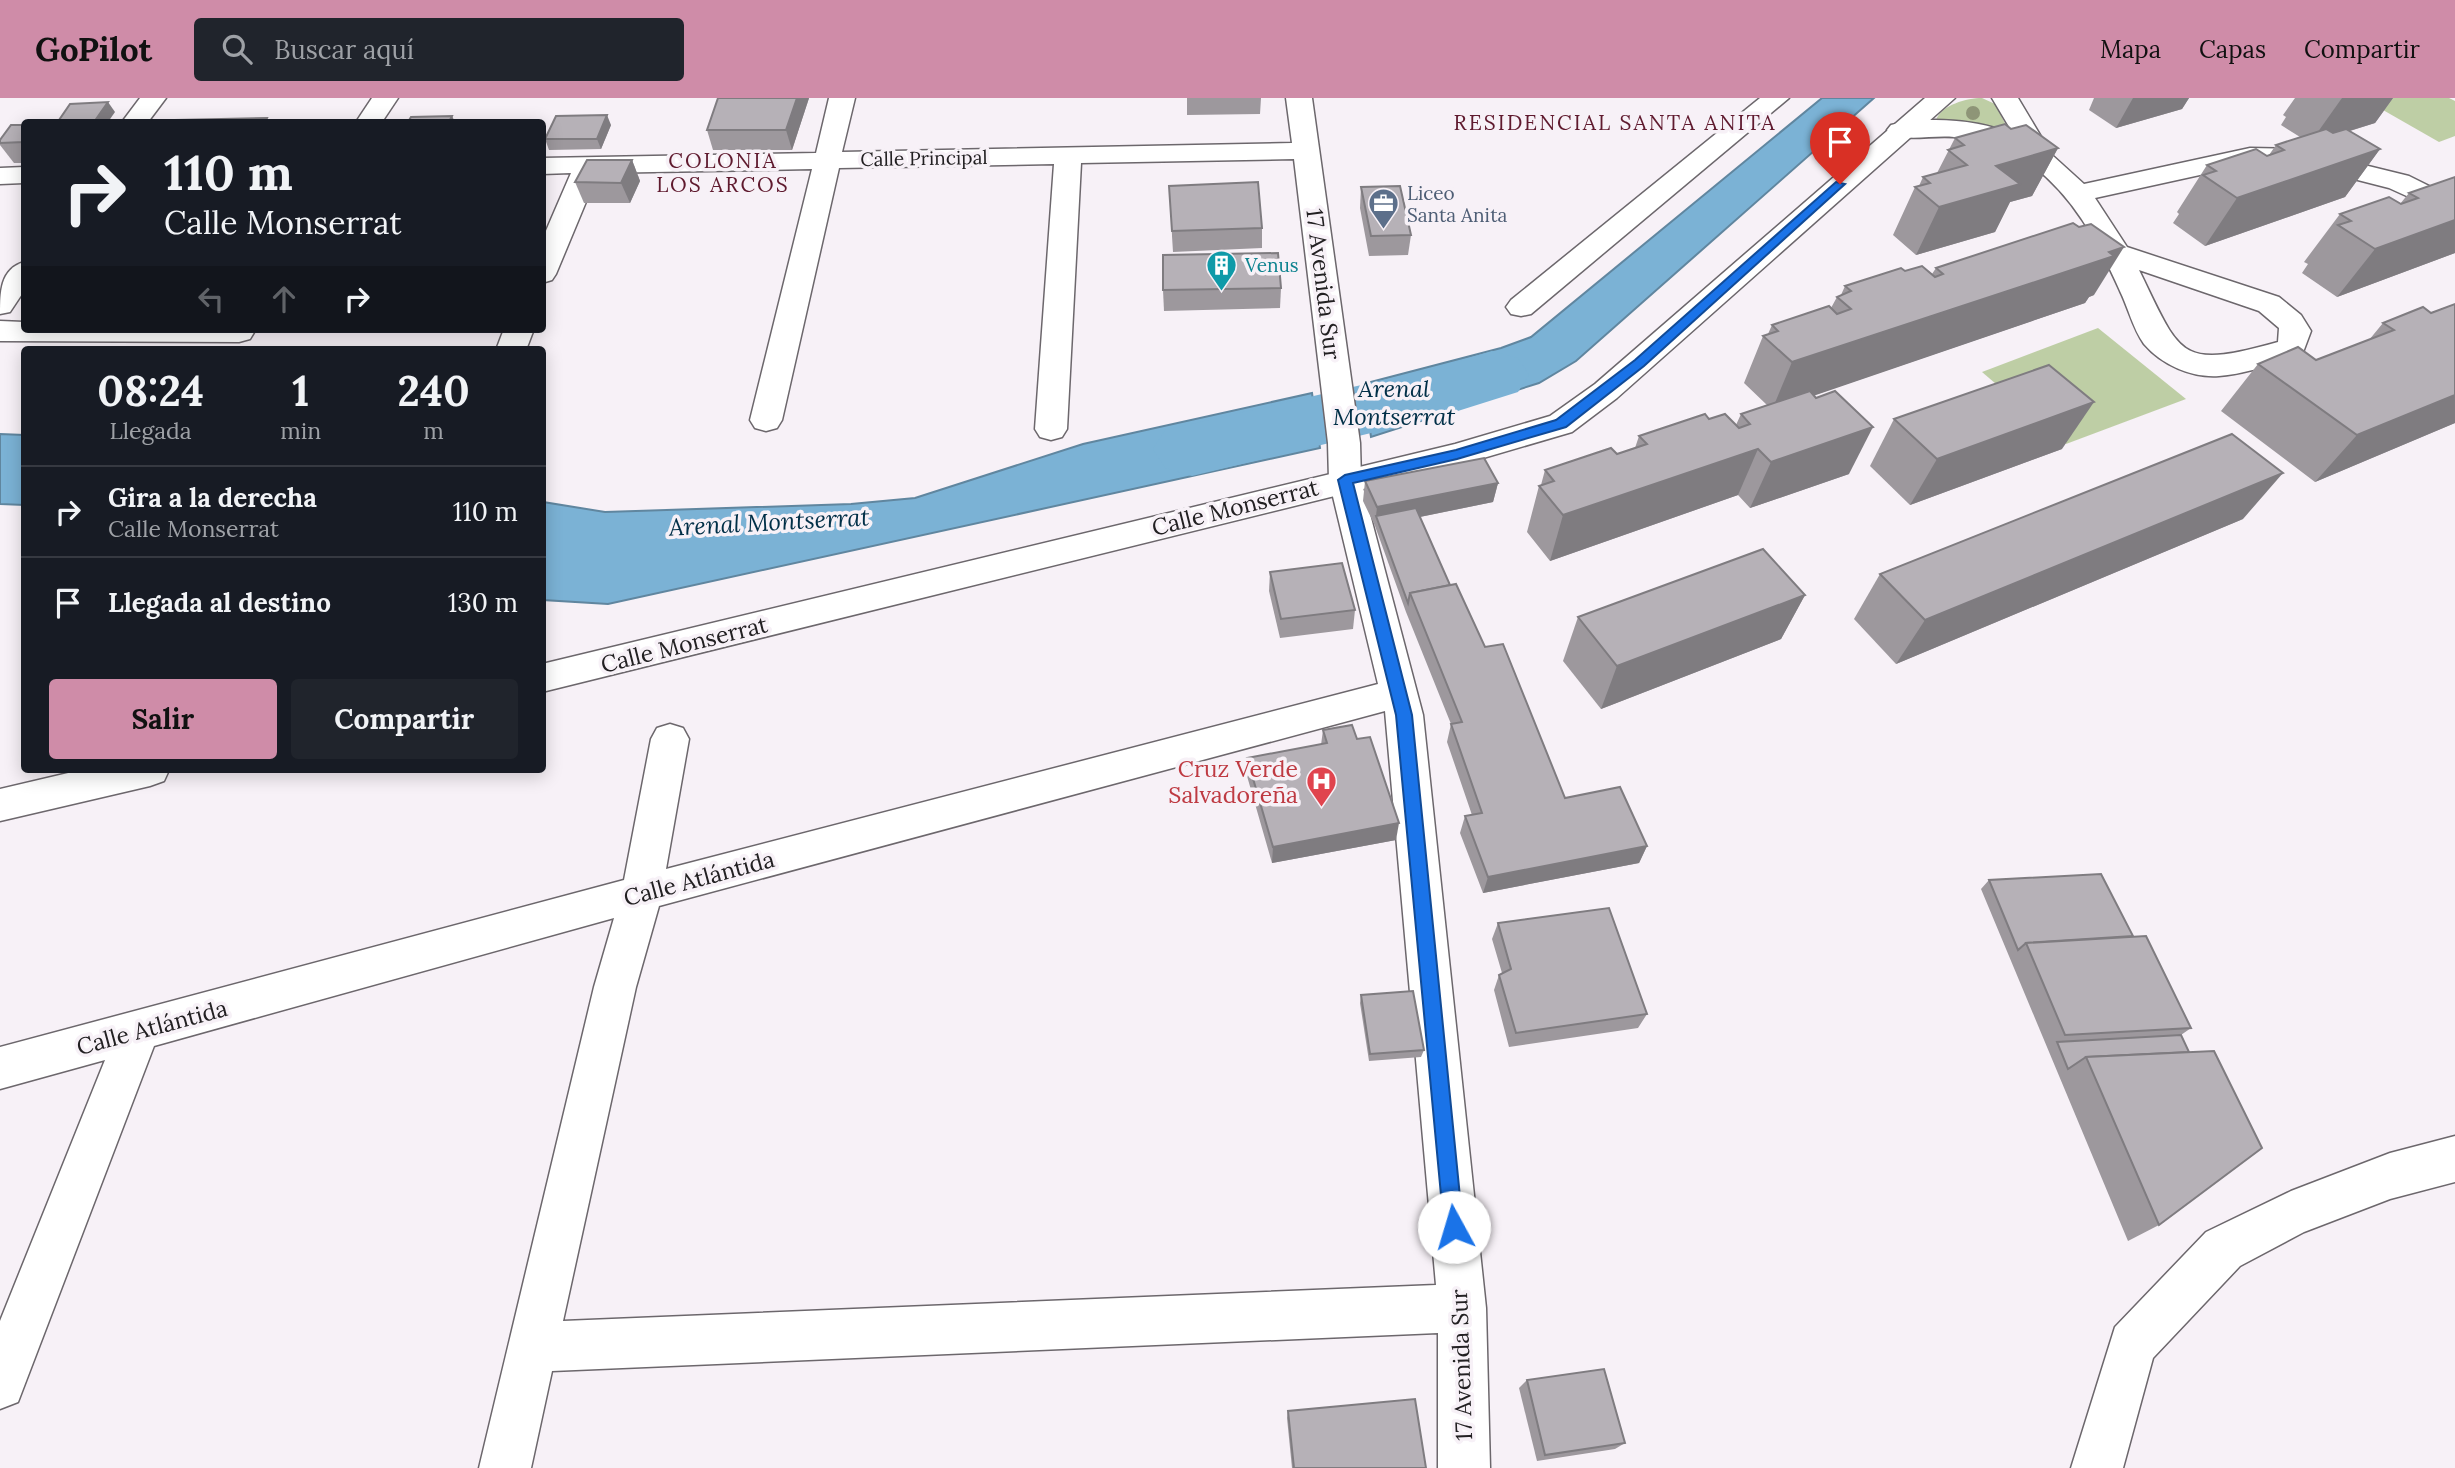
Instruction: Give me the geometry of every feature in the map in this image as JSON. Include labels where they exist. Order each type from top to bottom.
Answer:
[{"type":"street","points":[[137,119],[153,98]]},
{"type":"street","points":[[371,119],[385,98]]},
{"type":"street","points":[[766,420],[842,98]]},
{"type":"street","name":"17 Avenida Sur","points":[[1299,98],[1344,461],[1404,715],[1462,1308],[1464,1468]]},
{"type":"street","points":[[1521,307],[1776,98]]},
{"type":"street","name":"Calle Monserrat","points":[[546,677],[1344,461],[1457,454],[1561,424],[1639,363],[1900,131],[1942,98]]},
{"type":"street","points":[[2005,98],[2040,156],[2079,193],[2119,254],[2155,337],[2166,350],[2185,362],[2208,369],[2291,348],[2296,340],[2296,331],[2291,322],[2269,304],[2119,254]]},
{"type":"street","points":[[1900,131],[1939,127],[1970,130],[1999,137],[2040,156]]},
{"type":"street","name":"Calle Principal","points":[[546,166],[1307,151]]},
{"type":"street","points":[[1051,429],[1068,156]]},
{"type":"street","points":[[2079,193],[2250,156],[2300,157],[2399,182],[2442,196],[2455,210]]},
{"type":"street","points":[[546,265],[588,165]]},
{"type":"street","points":[[0,176],[21,175]]},
{"type":"street","points":[[0,305],[21,275]]},
{"type":"street","points":[[0,331],[21,331]]},
{"type":"street","name":"Calle Atlántida","points":[[0,1068],[642,893],[1399,693]]},
{"type":"street","points":[[505,1468],[615,987],[642,893],[670,739]]},
{"type":"street","points":[[0,805],[137,773]]},
{"type":"street","points":[[0,1384],[138,1031]]},
{"type":"street","points":[[2097,1468],[2132,1344],[2223,1249],[2291,1214],[2390,1176],[2455,1159]]},
{"type":"street","points":[[532,1348],[1462,1308]]},
{"type":"green space","points":[[1982,98],[1995,104],[2008,129],[1936,120],[1949,106]]},
{"type":"green space","points":[[2362,98],[2449,98],[2455,101],[2455,136],[2439,142]]},
{"type":"green space","points":[[2098,328],[2186,399],[2066,444],[1982,372]]},
{"type":"water","name":"Arenal Montserrat","points":[[1822,98],[1874,98],[1576,361],[1539,383],[1371,437],[1363,384],[1501,348],[1531,337]]},
{"type":"water","name":"Arenal Montserrat","points":[[1312,393],[1320,448],[608,604],[546,600],[546,502],[605,512],[851,504],[915,498],[1083,444]]},
{"type":"water","points":[[0,434],[21,435],[21,505],[0,504]]},
{"type":"building","points":[[718,98],[797,98],[786,130],[707,130]]},
{"type":"building","points":[[108,102],[96,119],[60,119],[70,104]]},
{"type":"building","points":[[607,115],[597,139],[546,139],[556,116]]},
{"type":"building","points":[[452,116],[450,119],[410,119]]},
{"type":"building","points":[[2005,124],[2011,129],[2026,125],[2058,148],[1996,166],[2020,184],[1939,207],[1915,187],[1930,183],[1923,177],[1967,165],[1948,150],[1964,145],[1955,138]]},
{"type":"building","points":[[11,125],[21,125],[21,142],[0,143]]},
{"type":"building","points":[[2326,129],[2333,133],[2346,129],[2380,149],[2237,198],[2203,175],[2216,171],[2207,165],[2256,149],[2267,156],[2284,150],[2276,145]]},
{"type":"building","points":[[587,160],[632,160],[621,183],[575,182]]},
{"type":"building","points":[[2455,177],[2455,220],[2375,249],[2338,225],[2351,221],[2340,214],[2389,197],[2401,204],[2418,198],[2409,193]]},
{"type":"building","points":[[1258,182],[1262,228],[1172,231],[1169,186]]},
{"type":"building","points":[[1400,186],[1411,235],[1371,236],[1361,187]]},
{"type":"building","points":[[2073,223],[2079,227],[2091,224],[2124,247],[2109,252],[2114,256],[1792,362],[1763,336],[1778,331],[1772,325],[1829,306],[1837,314],[1851,309],[1837,297],[1851,291],[1845,286],[1901,268],[1905,271],[1922,266],[1935,277],[1943,274],[1936,268]]},
{"type":"building","points":[[1278,253],[1281,288],[1163,290],[1163,255]]},
{"type":"building","points":[[2455,304],[2455,395],[2357,435],[2258,364],[2298,347],[2316,360],[2394,330],[2383,323],[2423,307],[2431,313]]},
{"type":"building","points":[[2049,365],[2094,402],[1937,459],[1894,419]]},
{"type":"building","points":[[1810,391],[1816,398],[1835,391],[1873,427],[1771,462],[1758,449],[1563,515],[1539,486],[1554,481],[1545,470],[1611,448],[1617,454],[1647,444],[1639,436],[1705,414],[1709,419],[1725,414],[1739,428],[1750,424],[1741,414]]},
{"type":"building","points":[[2232,434],[2283,473],[1925,620],[1880,574]]},
{"type":"building","points":[[1484,458],[1498,483],[1377,507],[1365,481]]},
{"type":"building","points":[[1416,508],[1450,585],[1410,593],[1408,603],[1376,516]]},
{"type":"building","points":[[1763,549],[1805,595],[1617,666],[1578,617]]},
{"type":"building","points":[[1342,563],[1355,610],[1281,619],[1270,572]]},
{"type":"building","points":[[1456,584],[1485,647],[1503,644],[1565,798],[1620,787],[1647,846],[1488,877],[1465,816],[1482,813],[1451,724],[1462,722],[1410,593]]},
{"type":"building","name":"Cruz Verde Salvadoreña","points":[[1352,725],[1357,739],[1370,737],[1399,823],[1273,847],[1247,758],[1327,743],[1323,730]]},
{"type":"building","points":[[2101,874],[2133,936],[2026,943],[2018,950],[1989,880]]},
{"type":"building","points":[[1609,908],[1647,1014],[1516,1033],[1499,975],[1511,969],[1498,923]]},
{"type":"building","points":[[2146,936],[2191,1028],[2065,1035],[2026,943]]},
{"type":"building","points":[[1413,991],[1424,1050],[1370,1054],[1361,995]]},
{"type":"building","points":[[2181,1035],[2189,1052],[2086,1057],[2068,1069],[2057,1042]]},
{"type":"building","points":[[2214,1051],[2262,1148],[2159,1225],[2086,1057]]},
{"type":"building","points":[[1604,1369],[1625,1443],[1545,1455],[1527,1380]]},
{"type":"building","points":[[1415,1399],[1426,1468],[1294,1468],[1288,1411]]},
{"type":"waterway","name":"Arenal Montserrat","points":[[1192,449],[1442,391],[1492,375]]},
{"type":"place","name":"Liceo Santa Anita","points":[[1384,231]]},
{"type":"place","name":"Venus","points":[[1222,292]]},
{"type":"place","name":"Cruz Verde Salvadoreña","points":[[1321,808]]},
{"type":"district","name":"RESIDENCIAL SANTA ANITA","points":[[1615,122]]},
{"type":"district","name":"COLONIA LOS ARCOS","points":[[723,172]]},
{"type":"route","points":[[1454,1227],[1404,715],[1345,480],[1457,454],[1561,424],[1639,363],[1840,184]]}]
